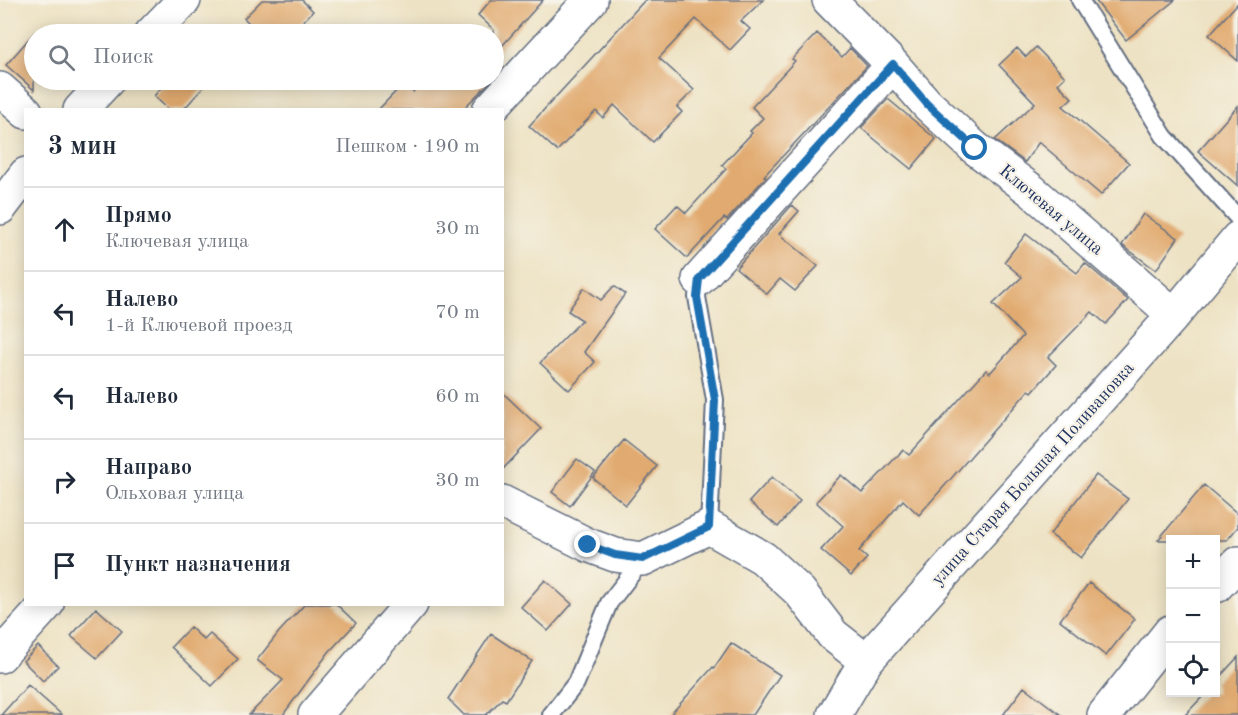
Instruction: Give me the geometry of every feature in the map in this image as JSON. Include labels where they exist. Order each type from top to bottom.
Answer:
[{"type":"street","points":[[161,24],[184,0]]},
{"type":"street","points":[[491,108],[591,0]]},
{"type":"street","name":"Ключевая улица","points":[[829,0],[893,64],[927,104],[975,148],[1031,189],[1174,315]]},
{"type":"street","points":[[699,279],[893,64]]},
{"type":"street","points":[[0,89],[24,110]]},
{"type":"street","points":[[82,108],[99,90]]},
{"type":"street","points":[[0,208],[24,177]]},
{"type":"street","name":"улица Старая Большая Поливановка","points":[[834,715],[866,661],[1174,315],[1238,238]]},
{"type":"street","points":[[504,503],[588,545],[615,555],[643,559],[709,527],[763,558],[800,592],[833,635],[866,661]]},
{"type":"street","points":[[1220,581],[1238,563]]},
{"type":"street","points":[[0,656],[45,606]]},
{"type":"street","points":[[315,715],[409,606]]},
{"type":"street","points":[[1104,715],[1166,637]]},
{"type":"lane","points":[[1080,0],[1164,136],[1238,218]]},
{"type":"lane","points":[[699,279],[697,297],[715,400],[709,527]]},
{"type":"lane","points":[[551,715],[576,683],[609,603],[643,559]]},
{"type":"building","points":[[262,0],[302,0],[313,11],[301,24],[250,24],[244,18]]},
{"type":"building","points":[[491,0],[543,0],[504,44],[504,24],[488,24],[478,15]]},
{"type":"building","points":[[645,0],[763,0],[741,21],[750,29],[730,50],[696,19],[659,58],[694,90],[677,107],[682,112],[653,142],[614,105],[603,118],[596,111],[557,151],[529,126]]},
{"type":"building","points":[[1095,0],[1175,0],[1126,40]]},
{"type":"building","points":[[1238,3],[1238,61],[1209,35]]},
{"type":"building","points":[[817,33],[842,57],[850,48],[867,66],[764,176],[766,177],[727,220],[724,218],[687,258],[655,229],[677,205],[686,213],[726,169],[722,165],[763,118],[752,107],[795,61],[792,59]]},
{"type":"building","points":[[24,44],[24,81],[6,65]]},
{"type":"building","points":[[1036,47],[1065,77],[1058,84],[1072,98],[1063,106],[1129,163],[1101,195],[1039,142],[1025,162],[995,140],[1035,103],[999,65],[1017,48],[1026,57]]},
{"type":"building","points":[[159,90],[201,90],[185,108],[167,108],[154,96]]},
{"type":"building","points":[[397,90],[413,92],[415,90],[482,90],[464,108],[380,108]]},
{"type":"building","points":[[888,99],[936,139],[911,169],[861,128]]},
{"type":"building","points":[[1238,106],[1238,186],[1198,151]]},
{"type":"building","points":[[792,205],[799,211],[779,234],[818,266],[795,291],[780,279],[767,294],[736,268]]},
{"type":"building","points":[[1143,214],[1178,238],[1156,270],[1122,245]]},
{"type":"building","points":[[1026,234],[1077,273],[1085,263],[1128,300],[1106,324],[1092,312],[1048,357],[1056,365],[1032,392],[1029,390],[919,515],[903,500],[859,551],[867,558],[851,576],[821,550],[843,526],[816,502],[841,475],[862,493],[903,450],[909,455],[986,370],[990,373],[1023,336],[993,304],[1022,277],[1004,262]]},
{"type":"building","points":[[614,286],[625,294],[584,352],[595,362],[569,390],[540,363],[582,320],[568,311],[584,288],[601,300]]},
{"type":"building","points":[[504,394],[541,429],[504,468]]},
{"type":"building","points":[[624,440],[657,466],[626,505],[593,478]]},
{"type":"building","points":[[577,459],[595,472],[570,506],[552,492]]},
{"type":"building","points":[[1096,475],[1128,499],[1081,558],[1050,534]]},
{"type":"building","points":[[772,477],[800,501],[778,527],[749,502]]},
{"type":"building","points":[[1204,485],[1238,514],[1238,527],[1227,540],[1220,540],[1220,535],[1166,535],[1166,540],[1158,540]]},
{"type":"building","points":[[545,580],[572,604],[548,631],[521,607]]},
{"type":"building","points":[[1089,583],[1135,619],[1106,656],[1060,620]]},
{"type":"building","points":[[303,606],[338,606],[356,623],[329,652],[283,715],[249,715],[283,680],[257,660]]},
{"type":"building","points":[[96,608],[122,631],[97,658],[71,636]]},
{"type":"building","points":[[190,627],[204,640],[210,634],[238,659],[212,686],[171,647]]},
{"type":"building","points":[[491,634],[532,661],[506,701],[502,699],[486,715],[464,715],[448,699]]},
{"type":"building","points":[[731,643],[780,675],[753,715],[670,715],[714,668]]},
{"type":"building","points":[[38,646],[58,666],[43,681],[23,661]]},
{"type":"building","points":[[1238,657],[1238,715],[1185,715],[1202,697],[1220,697],[1220,677]]},
{"type":"building","points":[[28,685],[62,715],[1,715]]},
{"type":"building","points":[[1024,687],[1061,715],[1003,715]]},
{"type":"route","points":[[588,545],[615,555],[643,559],[709,527],[715,400],[697,297],[699,279],[893,64],[927,104],[975,148]]}]
